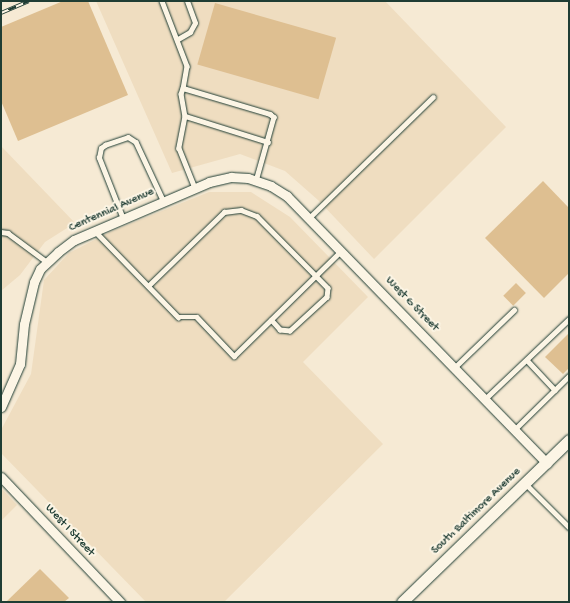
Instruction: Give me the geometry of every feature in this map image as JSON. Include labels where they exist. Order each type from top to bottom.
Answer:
[{"type":"street","name":"Centennial Avenue","points":[[1,407],[20,364],[24,324],[34,282],[40,269],[47,262],[74,240],[195,188],[230,177],[252,179]]},
{"type":"street","name":"West G Street","points":[[252,179],[271,186],[287,196],[547,463]]},
{"type":"street","name":"South Baltimore Avenue","points":[[402,602],[526,484],[569,440]]},
{"type":"street","name":"West I Street","points":[[1,477],[120,602]]},
{"type":"lane","points":[[162,1],[178,38],[187,66],[181,94],[185,116],[179,148],[195,188]]},
{"type":"lane","points":[[178,38],[190,32],[195,23],[187,1]]},
{"type":"lane","points":[[183,88],[270,114],[274,120],[268,142],[252,179]]},
{"type":"lane","points":[[309,218],[433,97]]},
{"type":"lane","points":[[185,116],[268,142]]},
{"type":"lane","points":[[123,219],[99,158],[101,148],[105,145],[128,137],[136,142],[164,202]]},
{"type":"lane","points":[[148,286],[224,212],[241,210],[257,216],[328,288],[326,297],[290,331],[280,330],[271,320]]},
{"type":"lane","points":[[95,231],[178,317],[197,317],[234,356],[341,250]]},
{"type":"lane","points":[[1,232],[8,233],[47,262]]},
{"type":"lane","points":[[454,367],[514,310]]},
{"type":"lane","points":[[485,399],[569,319]]},
{"type":"lane","points":[[527,360],[555,390]]},
{"type":"lane","points":[[515,429],[569,376]]},
{"type":"lane","points":[[526,484],[569,526]]},
{"type":"shaded area","points":[[96,1],[385,1],[506,127],[374,259],[318,200],[285,171],[240,154],[172,173]]},
{"type":"shaded area","points":[[1,146],[75,223],[45,242],[20,275],[1,291]]},
{"type":"shaded area","points":[[209,192],[251,192],[290,217],[368,297],[303,362],[383,444],[224,602],[146,602],[1,453],[1,430],[31,374],[44,280],[69,253],[110,232]]},
{"type":"shaded area","points":[[1,488],[17,505],[1,521]]},
{"type":"building","points":[[63,1],[88,1],[128,95],[18,141],[1,101],[1,27]]},
{"type":"building","points":[[215,3],[336,38],[318,99],[197,65]]},
{"type":"building","points":[[543,181],[569,208],[569,273],[544,298],[485,238]]},
{"type":"building","points":[[516,283],[526,293],[513,306],[503,296]]},
{"type":"building","points":[[569,333],[569,368],[563,374],[545,357]]},
{"type":"building","points":[[40,569],[69,598],[64,602],[6,602]]},
{"type":"railway","points":[[1,13],[29,1]]}]
